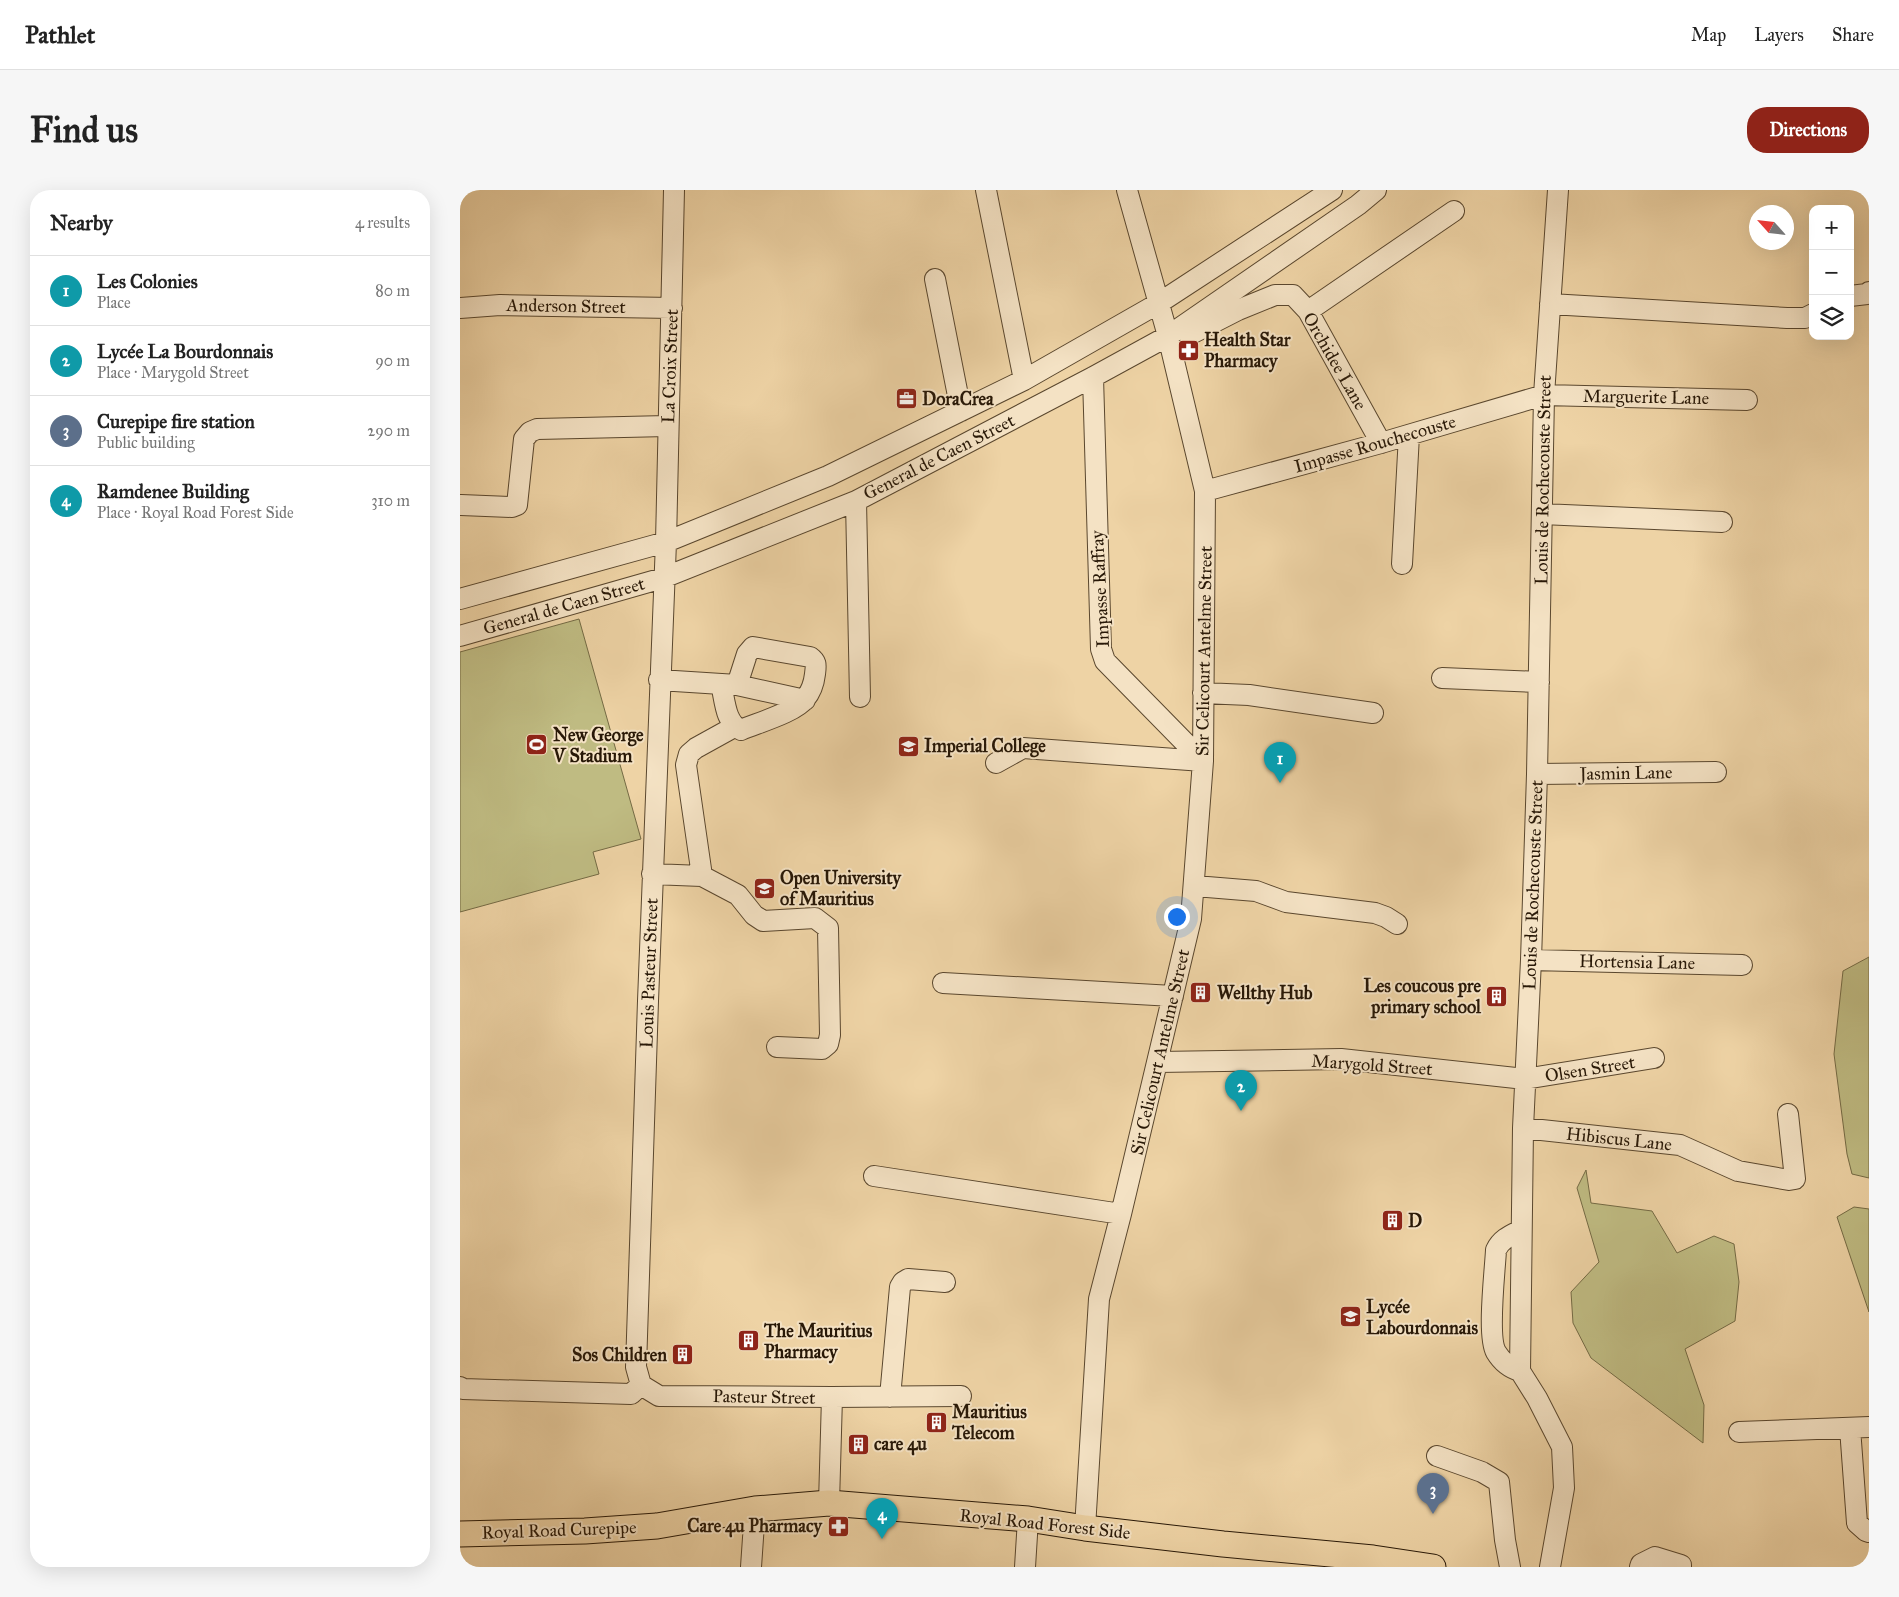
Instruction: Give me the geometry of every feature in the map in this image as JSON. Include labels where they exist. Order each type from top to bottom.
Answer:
[{"type":"main road","name":"Royal Road Forest Side","points":[[657,1526],[755,1509],[830,1503],[1028,1519],[1086,1528],[1223,1544],[1324,1560],[1433,1567]]},
{"type":"main road","name":"Royal Road Curepipe","points":[[460,1534],[585,1531],[657,1526]]},
{"type":"street","name":"La Croix Street","points":[[663,578],[666,542],[667,426],[674,190]]},
{"type":"street","points":[[986,190],[1024,380]]},
{"type":"street","name":"Sir Celicourt Antelme Street","points":[[1086,1528],[1099,1299],[1158,1062],[1191,919],[1195,886],[1202,761],[1206,491],[1169,340],[1127,190]]},
{"type":"street","name":"General de Caen Street","points":[[460,599],[666,542],[828,476],[1024,380],[1159,303],[1332,190]]},
{"type":"street","name":"General de Caen Street","points":[[460,636],[663,578],[856,501],[1093,377],[1169,340],[1358,205],[1376,190]]},
{"type":"street","name":"Louis de Rochecouste Street","points":[[1520,1371],[1522,1128],[1531,960],[1537,774],[1544,395],[1558,190]]},
{"type":"street","points":[[1308,311],[1454,211]]},
{"type":"street","points":[[935,279],[961,410]]},
{"type":"street","points":[[1854,296],[1869,292]]},
{"type":"street","name":"Orchidee Lane","points":[[1169,340],[1275,294],[1293,295],[1308,311],[1381,443]]},
{"type":"street","points":[[1550,304],[1786,318],[1805,318],[1809,316]]},
{"type":"street","name":"Anderson Street","points":[[460,308],[500,305],[672,308]]},
{"type":"street","name":"Impasse Raffray","points":[[1093,377],[1101,649],[1105,662],[1202,761]]},
{"type":"street","name":"Marguerite Lane","points":[[1544,395],[1747,400]]},
{"type":"street","name":"Impasse Rouchecouste","points":[[1206,491],[1381,443],[1544,395]]},
{"type":"street","points":[[461,505],[512,507],[517,505],[524,439],[530,432],[537,429],[667,426]]},
{"type":"street","points":[[1402,564],[1409,435]]},
{"type":"street","points":[[856,501],[860,697]]},
{"type":"street","points":[[1542,514],[1722,522]]},
{"type":"street","name":"Louis Pasteur Street","points":[[639,1376],[652,874],[663,578]]},
{"type":"street","points":[[752,647],[810,657],[814,660],[816,664],[813,686],[805,700],[797,707],[741,730],[734,727],[730,722],[729,684],[752,647]]},
{"type":"street","points":[[1442,678],[1539,682]]},
{"type":"street","points":[[660,680],[729,684],[805,700]]},
{"type":"street","points":[[1203,693],[1249,695],[1374,713]]},
{"type":"street","points":[[702,876],[686,765],[689,754],[696,748],[734,727]]},
{"type":"street","points":[[996,762],[1022,748],[1202,761]]},
{"type":"street","name":"Jasmin Lane","points":[[1537,774],[1716,772]]},
{"type":"street","points":[[652,874],[702,876],[738,895],[754,915],[763,921],[815,918],[828,928],[830,1035],[828,1044],[822,1049],[777,1047]]},
{"type":"street","points":[[1195,886],[1256,891],[1286,902],[1375,913],[1397,924]]},
{"type":"street","name":"Hortensia Lane","points":[[1531,960],[1742,965]]},
{"type":"street","points":[[943,983],[1173,996]]},
{"type":"street","name":"Olsen Street","points":[[1525,1079],[1654,1058]]},
{"type":"street","name":"Marygold Street","points":[[1158,1062],[1341,1059],[1525,1079]]},
{"type":"street","name":"Hibiscus Lane","points":[[1522,1128],[1680,1145],[1738,1171],[1789,1180],[1795,1179],[1788,1114]]},
{"type":"street","points":[[874,1176],[1121,1214]]},
{"type":"street","points":[[1522,1230],[1508,1236],[1496,1250],[1492,1333],[1495,1351],[1506,1364],[1520,1371],[1537,1398],[1562,1447],[1564,1488],[1550,1567]]},
{"type":"street","points":[[890,1397],[900,1287],[908,1279],[945,1282]]},
{"type":"street","points":[[460,1387],[463,1389],[631,1394],[639,1376]]},
{"type":"street","name":"Pasteur Street","points":[[639,1376],[658,1396],[832,1397],[830,1503]]},
{"type":"street","points":[[832,1397],[961,1396]]},
{"type":"street","points":[[1739,1432],[1860,1428],[1857,1523],[1869,1532]]},
{"type":"street","points":[[1436,1456],[1482,1472],[1499,1482],[1510,1567]]},
{"type":"street","points":[[750,1567],[755,1509]]},
{"type":"street","points":[[1025,1567],[1028,1519]]},
{"type":"street","points":[[1640,1567],[1641,1564],[1655,1558],[1682,1567]]},
{"type":"shaded area","name":"New George V Stadium","points":[[579,619],[641,839],[593,852],[599,874],[460,912],[460,652]]},
{"type":"shaded area","points":[[1869,957],[1869,1178],[1852,1174],[1847,1154],[1834,1054],[1843,971]]},
{"type":"shaded area","points":[[1586,1170],[1591,1203],[1652,1211],[1677,1253],[1714,1236],[1734,1244],[1739,1282],[1735,1321],[1685,1349],[1704,1405],[1703,1443],[1591,1358],[1573,1323],[1571,1292],[1599,1262],[1577,1188]]},
{"type":"shaded area","points":[[1854,1207],[1869,1209],[1869,1312],[1837,1217]]},
{"type":"place","name":"Health Star Pharmacy","points":[[1188,350]]},
{"type":"place","name":"DoraCrea","points":[[906,399]]},
{"type":"place","name":"New George V Stadium","points":[[537,745]]},
{"type":"place","name":"Imperial College","points":[[908,746]]},
{"type":"place","name":"Les Colonies","points":[[1280,783]]},
{"type":"place","name":"Open University of Mauritius","points":[[764,888]]},
{"type":"place","name":"Wellthy Hub","points":[[1201,993]]},
{"type":"place","name":"Les coucous pre primary school","points":[[1497,996]]},
{"type":"place","name":"Lycée La Bourdonnais","points":[[1241,1111]]},
{"type":"place","name":"D","points":[[1392,1221]]},
{"type":"place","name":"Lycée Labourdonnais","points":[[1350,1317]]},
{"type":"place","name":"The Mauritius Pharmacy","points":[[748,1341]]},
{"type":"place","name":"Sos Children","points":[[683,1355]]},
{"type":"place","name":"Mauritius Telecom","points":[[936,1422]]},
{"type":"place","name":"care 4u","points":[[858,1444]]},
{"type":"place","name":"Curepipe fire station","points":[[1433,1514]]},
{"type":"place","name":"Care 4u Pharmacy","points":[[838,1526]]},
{"type":"place","name":"Ramdenee Building","points":[[882,1539]]}]
